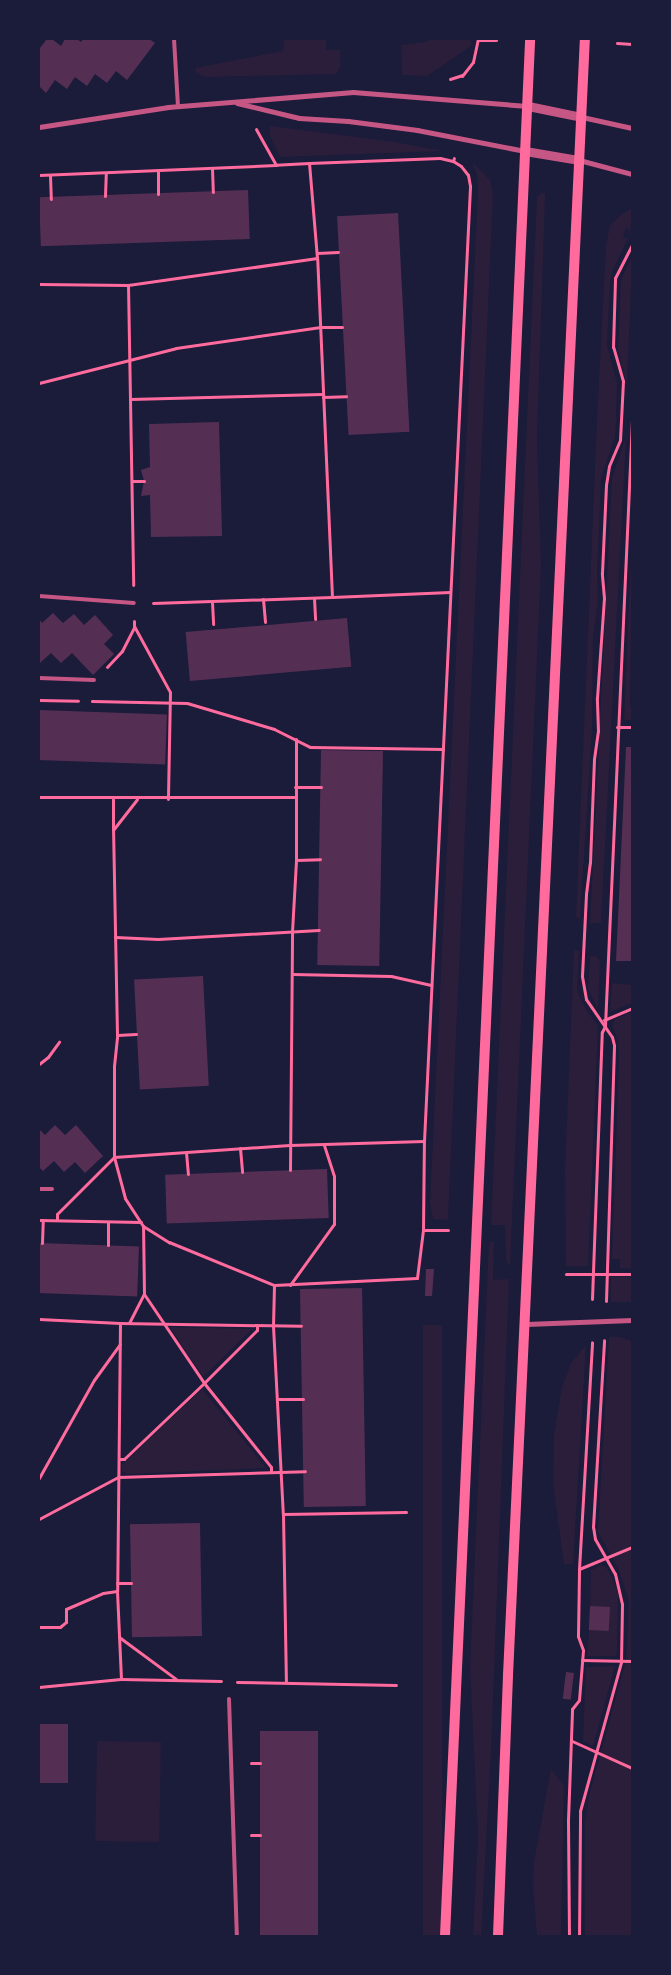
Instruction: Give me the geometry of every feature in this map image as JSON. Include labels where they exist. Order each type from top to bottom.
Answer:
[{"type":"main road","points":[[445,1936],[530,39]]},
{"type":"main road","points":[[498,1936],[508,1675],[526,1324],[584,39]]},
{"type":"street","points":[[39,128],[178,106],[353,92],[528,106],[632,128]]},
{"type":"street","points":[[232,102],[299,118],[348,120],[417,130],[579,160],[632,174]]},
{"type":"street","points":[[526,1324],[632,1320]]},
{"type":"lane","points":[[174,39],[178,106]]},
{"type":"lane","points":[[39,596],[134,603]]},
{"type":"lane","points":[[39,678],[94,680]]},
{"type":"lane","points":[[39,1189],[52,1189]]},
{"type":"lane","points":[[229,1699],[237,1936]]},
{"type":"path","points":[[461,85],[462,75],[473,62],[478,39],[496,40]]},
{"type":"path","points":[[617,43],[632,44]]},
{"type":"path","points":[[232,102],[259,133],[276,165]]},
{"type":"path","points":[[453,161],[454,154]]},
{"type":"path","points":[[39,175],[440,158],[453,161],[461,166],[468,175],[470,186],[431,985],[422,1230],[417,1278],[290,1286],[274,1285],[169,1242],[143,1226]]},
{"type":"path","points":[[309,163],[320,327],[332,597]]},
{"type":"path","points":[[212,168],[213,192]]},
{"type":"path","points":[[158,170],[158,194]]},
{"type":"path","points":[[106,173],[106,196]]},
{"type":"path","points":[[50,175],[51,199]]},
{"type":"path","points":[[606,1302],[614,1045],[612,1036],[586,999],[582,976],[586,894],[590,863],[594,758],[598,731],[597,698],[604,598],[602,573],[606,484],[609,466],[620,440],[623,381],[613,347],[615,278],[632,244]]},
{"type":"path","points":[[39,284],[128,286],[338,252]]},
{"type":"path","points":[[128,286],[134,626],[170,692],[168,799]]},
{"type":"path","points":[[39,383],[176,348],[320,327],[342,326]]},
{"type":"path","points":[[130,399],[346,396]]},
{"type":"path","points":[[592,1299],[602,1032],[605,1026],[632,420]]},
{"type":"path","points":[[132,482],[144,481]]},
{"type":"path","points":[[134,603],[212,602],[450,592]]},
{"type":"path","points":[[314,598],[314,619]]},
{"type":"path","points":[[263,599],[265,622]]},
{"type":"path","points":[[212,602],[213,624]]},
{"type":"path","points":[[39,700],[187,703],[274,729],[310,747],[443,749]]},
{"type":"path","points":[[618,727],[632,728]]},
{"type":"path","points":[[290,1170],[292,932],[296,860],[294,797],[296,739]]},
{"type":"path","points":[[295,787],[321,787]]},
{"type":"path","points":[[39,798],[168,799],[294,797]]},
{"type":"path","points":[[113,799],[117,1035],[114,1066],[114,1157],[125,1198],[143,1226],[144,1294],[129,1323]]},
{"type":"path","points":[[113,830],[137,799]]},
{"type":"path","points":[[296,860],[320,859]]},
{"type":"path","points":[[115,937],[167,938],[319,930]]},
{"type":"path","points":[[292,974],[391,976],[431,985]]},
{"type":"path","points":[[604,1020],[632,1008]]},
{"type":"path","points":[[117,1035],[136,1034]]},
{"type":"path","points":[[39,1064],[48,1057],[59,1042]]},
{"type":"path","points":[[57,1220],[57,1214],[114,1157],[290,1145],[424,1141]]},
{"type":"path","points":[[290,1286],[334,1224],[334,1176],[324,1145]]},
{"type":"path","points":[[240,1148],[242,1172]]},
{"type":"path","points":[[186,1152],[188,1174]]},
{"type":"path","points":[[42,1243],[41,1220],[141,1222]]},
{"type":"path","points":[[108,1222],[108,1245]]},
{"type":"path","points":[[422,1230],[448,1230]]},
{"type":"path","points":[[566,1274],[632,1274]]},
{"type":"path","points":[[274,1285],[273,1326],[283,1514],[286,1682]]},
{"type":"path","points":[[144,1294],[204,1383],[271,1467],[271,1472]]},
{"type":"path","points":[[39,1319],[120,1323],[301,1326]]},
{"type":"path","points":[[120,1323],[117,1590],[121,1679]]},
{"type":"path","points":[[119,1460],[124,1459],[204,1383],[257,1330],[257,1326]]},
{"type":"path","points":[[579,1936],[580,1812],[621,1662],[622,1604],[615,1574],[595,1539],[593,1527],[604,1338]]},
{"type":"path","points":[[569,1936],[568,1820],[572,1709],[580,1700],[583,1650],[578,1636],[579,1569],[592,1342]]},
{"type":"path","points":[[39,1478],[94,1380],[120,1344]]},
{"type":"path","points":[[277,1399],[303,1399]]},
{"type":"path","points":[[39,1519],[118,1477],[304,1470]]},
{"type":"path","points":[[283,1514],[406,1512]]},
{"type":"path","points":[[579,1569],[632,1547]]},
{"type":"path","points":[[117,1583],[131,1583]]},
{"type":"path","points":[[39,1626],[60,1627],[66,1622],[66,1609],[103,1593],[117,1590]]},
{"type":"path","points":[[119,1637],[176,1679]]},
{"type":"path","points":[[582,1660],[632,1661]]},
{"type":"path","points":[[572,1741],[632,1768]]},
{"type":"path","points":[[254,1835],[260,1835]]},
{"type":"shaded area","points":[[284,39],[326,39],[326,50],[340,50],[340,67],[336,74],[205,77],[196,72],[195,68],[283,51]]},
{"type":"shaded area","points":[[432,39],[471,39],[471,46],[427,76],[402,75],[401,45],[425,42]]},
{"type":"shaded area","points":[[270,126],[395,142],[442,151],[280,157],[270,136]]},
{"type":"shaded area","points":[[472,162],[490,180],[493,194],[448,1220],[433,1219],[430,1203],[478,192],[477,175]]},
{"type":"shaded area","points":[[542,192],[545,194],[545,199],[537,438],[541,567],[510,1266],[506,1261],[505,1225],[491,1225],[537,197]]},
{"type":"shaded area","points":[[632,208],[630,235],[629,230],[626,228],[623,238],[628,238],[612,272],[610,283],[607,346],[617,383],[616,419],[615,437],[601,478],[597,574],[598,600],[593,637],[592,728],[580,919],[576,917],[606,246],[610,225]]},
{"type":"shaded area","points":[[632,256],[627,385],[618,350],[621,280]]},
{"type":"shaded area","points":[[626,437],[601,923],[590,923],[612,478]]},
{"type":"shaded area","points":[[632,532],[630,707],[632,708],[632,720],[624,720]]},
{"type":"shaded area","points":[[574,950],[579,951],[577,988],[579,996],[598,1026],[588,1266],[566,1266],[565,1169]]},
{"type":"shaded area","points":[[590,956],[595,956],[600,961],[598,1009],[588,989]]},
{"type":"shaded area","points":[[612,983],[632,985],[632,1003],[610,1012]]},
{"type":"shaded area","points":[[632,1012],[632,1269],[620,1268],[620,1259],[612,1259],[619,1057],[618,1042],[613,1026],[615,1019]]},
{"type":"shaded area","points":[[489,1242],[494,1242],[493,1280],[509,1279],[491,1752],[481,1936],[473,1936],[478,1835],[470,1668]]},
{"type":"shaded area","points":[[611,1277],[632,1277],[632,1302],[611,1302]]},
{"type":"shaded area","points":[[423,1325],[442,1325],[442,1936],[423,1936]]},
{"type":"shaded area","points":[[170,1327],[252,1329],[203,1377]]},
{"type":"shaded area","points":[[609,1337],[620,1337],[632,1341],[632,1936],[585,1936],[585,1823],[590,1792],[626,1661],[629,1601],[618,1568],[598,1532]]},
{"type":"shaded area","points":[[586,1345],[573,1564],[564,1564],[553,1483],[554,1435],[562,1387],[571,1363]]},
{"type":"shaded area","points":[[202,1389],[266,1468],[127,1474],[122,1471],[122,1465]]},
{"type":"shaded area","points":[[601,1565],[606,1567],[610,1573],[618,1593],[616,1656],[587,1656],[589,1630],[609,1630],[590,1606],[591,1570]]},
{"type":"shaded area","points":[[615,1666],[593,1746],[583,1741],[586,1667]]},
{"type":"shaded area","points":[[97,1741],[161,1742],[159,1842],[95,1841]]},
{"type":"shaded area","points":[[551,1769],[564,1786],[561,1936],[537,1936],[533,1886],[534,1861]]},
{"type":"building","points":[[47,39],[52,39],[61,46],[65,39],[77,39],[81,42],[83,39],[149,39],[155,43],[127,80],[116,71],[107,83],[95,74],[87,86],[75,77],[67,89],[55,80],[46,93],[39,86],[39,47]]},
{"type":"building","points":[[248,190],[250,239],[41,246],[39,197]]},
{"type":"building","points":[[398,213],[409,432],[349,435],[337,216]]},
{"type":"building","points":[[219,422],[222,536],[151,537],[150,495],[141,496],[144,481],[141,470],[150,467],[149,424]]},
{"type":"building","points":[[53,613],[63,623],[74,614],[84,625],[95,615],[113,635],[104,644],[114,654],[93,675],[72,653],[61,663],[51,653],[40,663],[39,619],[42,623]]},
{"type":"building","points":[[347,618],[351,667],[190,681],[186,632]]},
{"type":"building","points":[[39,710],[167,714],[165,764],[39,760]]},
{"type":"building","points":[[626,747],[632,747],[632,961],[616,961]]},
{"type":"building","points":[[321,750],[383,751],[379,966],[317,965]]},
{"type":"building","points":[[203,976],[209,1086],[140,1089],[134,980]]},
{"type":"building","points":[[55,1125],[65,1135],[76,1125],[103,1156],[85,1173],[75,1162],[64,1172],[54,1161],[43,1171],[39,1167],[39,1129],[45,1135]]},
{"type":"building","points":[[327,1169],[329,1218],[167,1224],[165,1175]]},
{"type":"building","points":[[39,1243],[139,1246],[137,1296],[39,1293]]},
{"type":"building","points":[[426,1269],[434,1269],[432,1296],[425,1296]]},
{"type":"building","points":[[362,1288],[366,1506],[304,1507],[300,1289]]},
{"type":"building","points":[[200,1523],[202,1636],[132,1637],[130,1524]]},
{"type":"building","points":[[590,1606],[610,1607],[609,1631],[589,1630]]},
{"type":"building","points":[[566,1672],[574,1673],[571,1700],[563,1699]]},
{"type":"building","points":[[39,1724],[68,1724],[68,1783],[39,1783]]},
{"type":"building","points":[[260,1731],[318,1731],[318,1936],[260,1936]]}]
